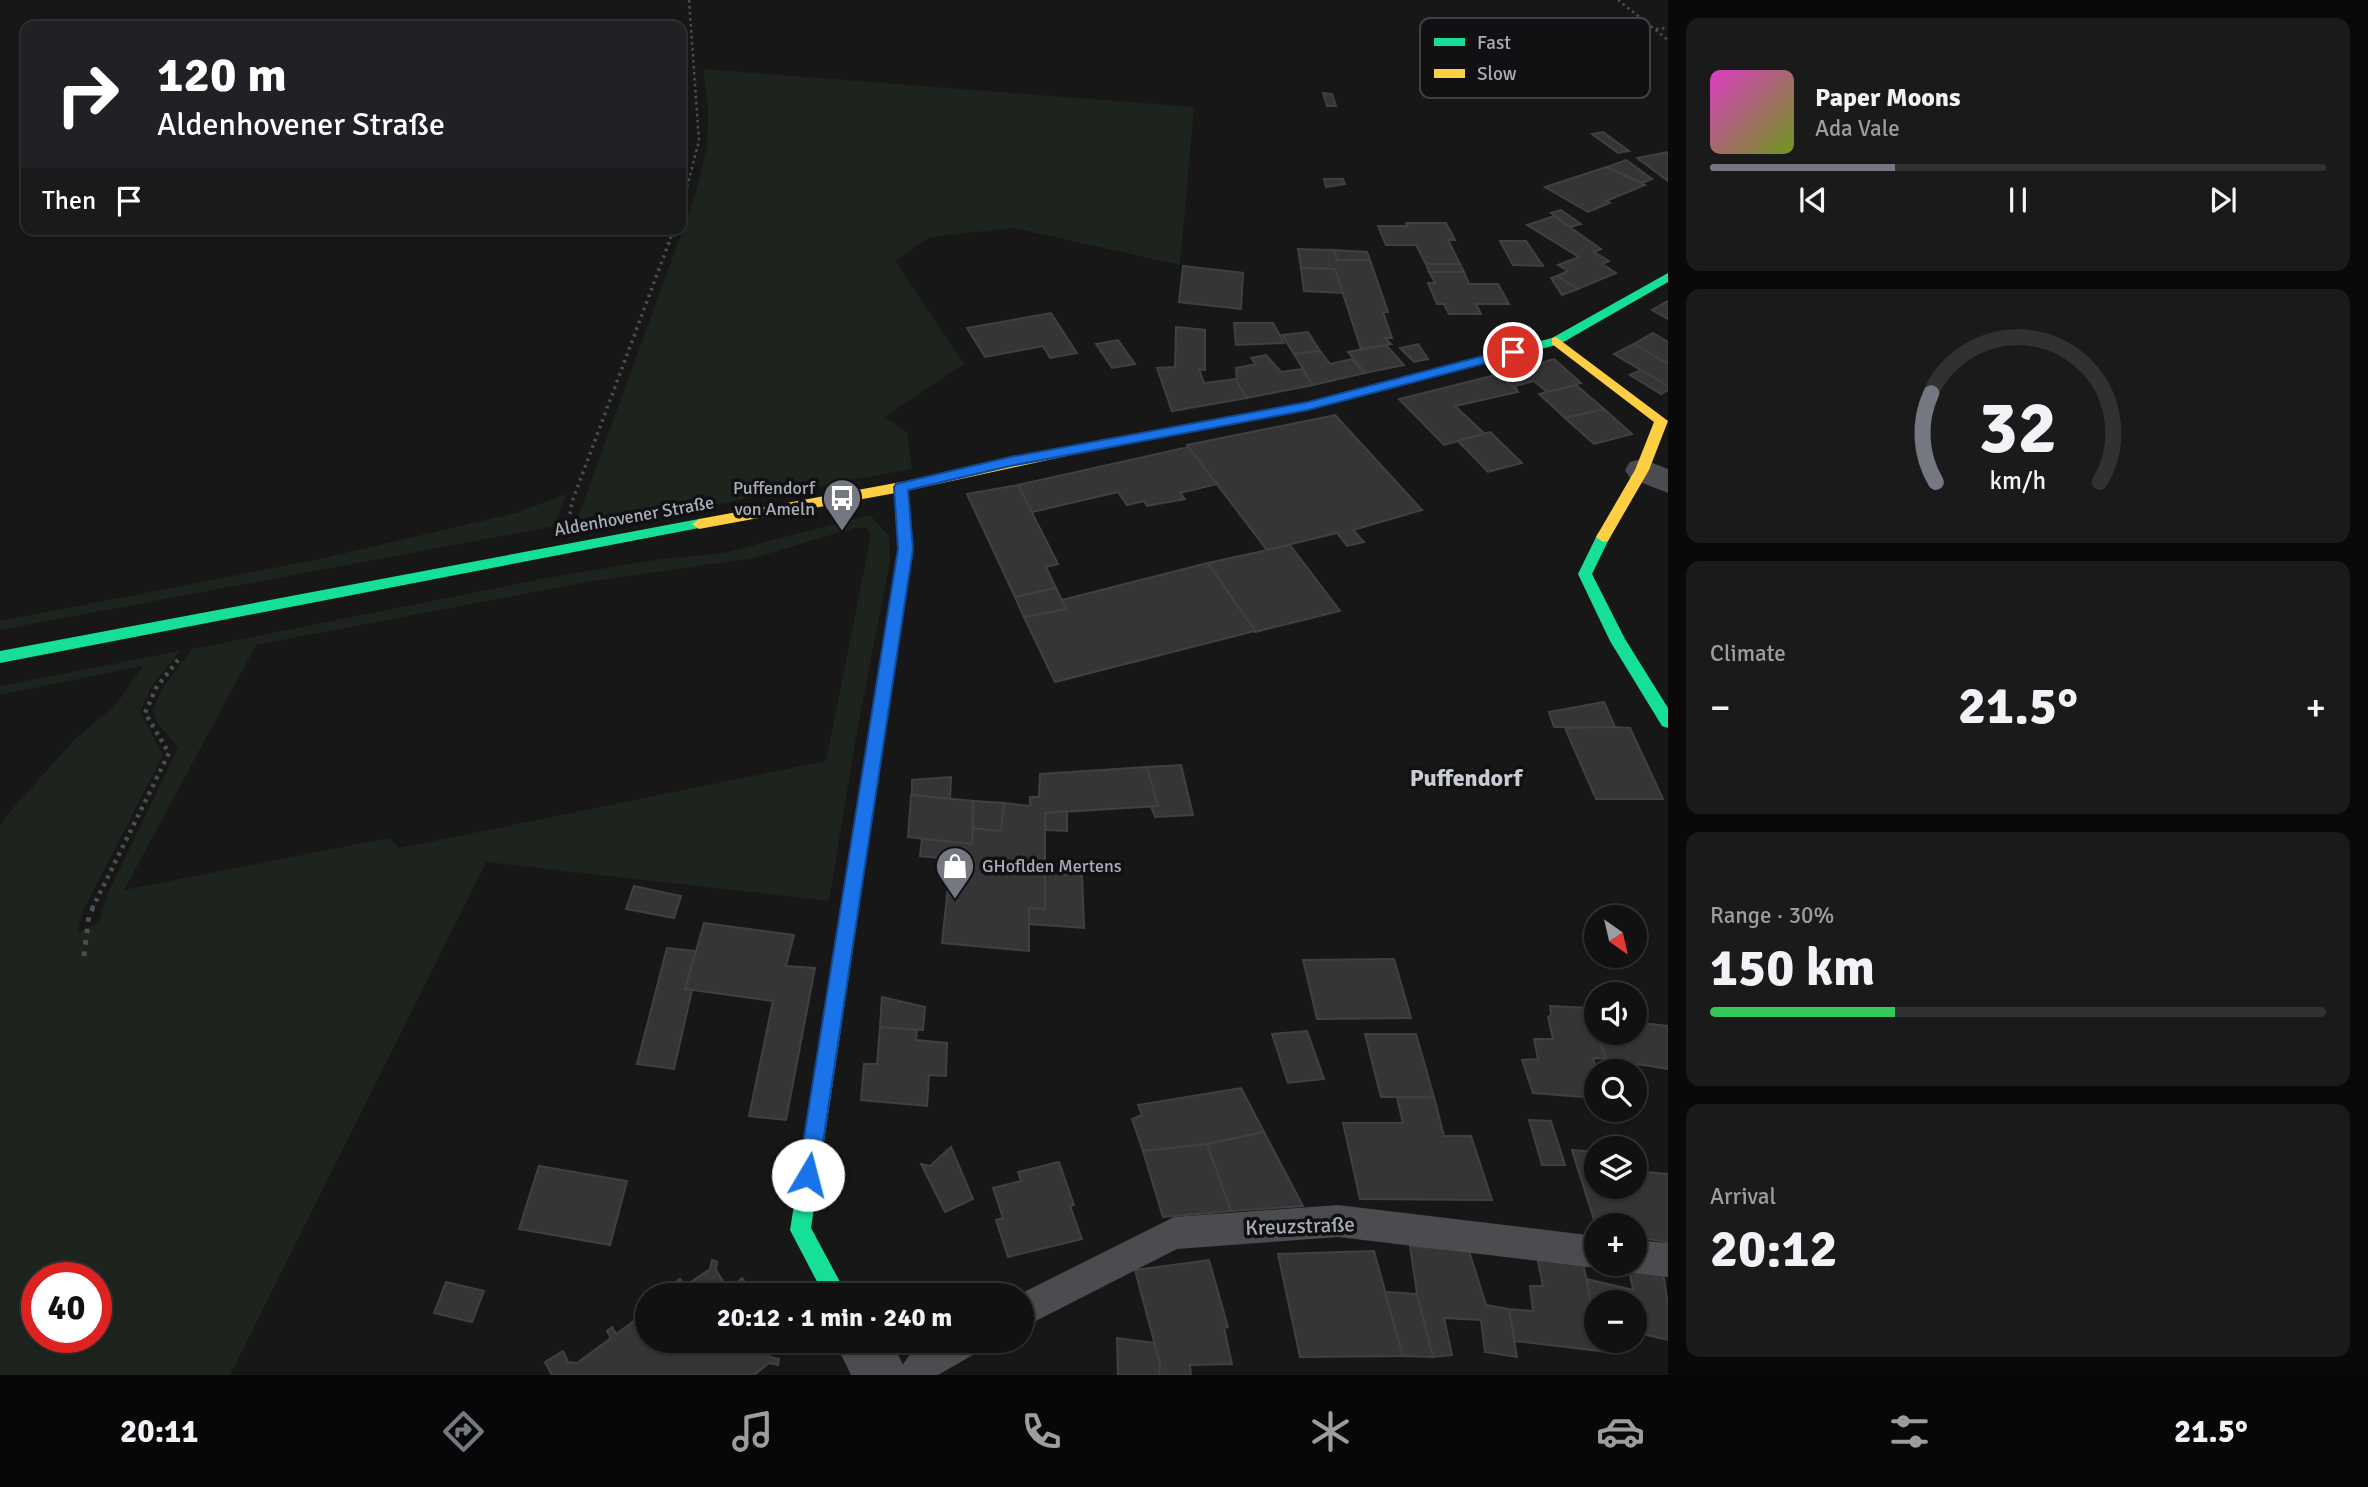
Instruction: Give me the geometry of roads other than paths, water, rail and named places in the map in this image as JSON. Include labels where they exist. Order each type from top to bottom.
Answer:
[{"type":"street","name":"Aldenhovener Straße","points":[[0,657],[564,548],[901,487],[1010,462],[1308,406],[1556,341],[1668,277]]},
{"type":"street","points":[[1556,341],[1664,420],[1655,476],[1616,512],[1586,574],[1618,641],[1668,722]]},
{"type":"street","points":[[829,1283],[800,1230],[906,549],[901,487]]},
{"type":"street","points":[[869,1353],[881,1375]]},
{"type":"lane","name":"Kreuzstraße","points":[[1034,1305],[1174,1233],[1338,1221],[1584,1251]]},
{"type":"lane","points":[[1647,1258],[1668,1260]]},
{"type":"lane","points":[[915,1375],[929,1359],[941,1353]]},
{"type":"place","name":"Puffendorf von Ameln","points":[[842,532]]},
{"type":"place","name":"GHoflden Mertens","points":[[955,900]]},
{"type":"district","name":"Puffendorf","points":[[1466,778]]}]
